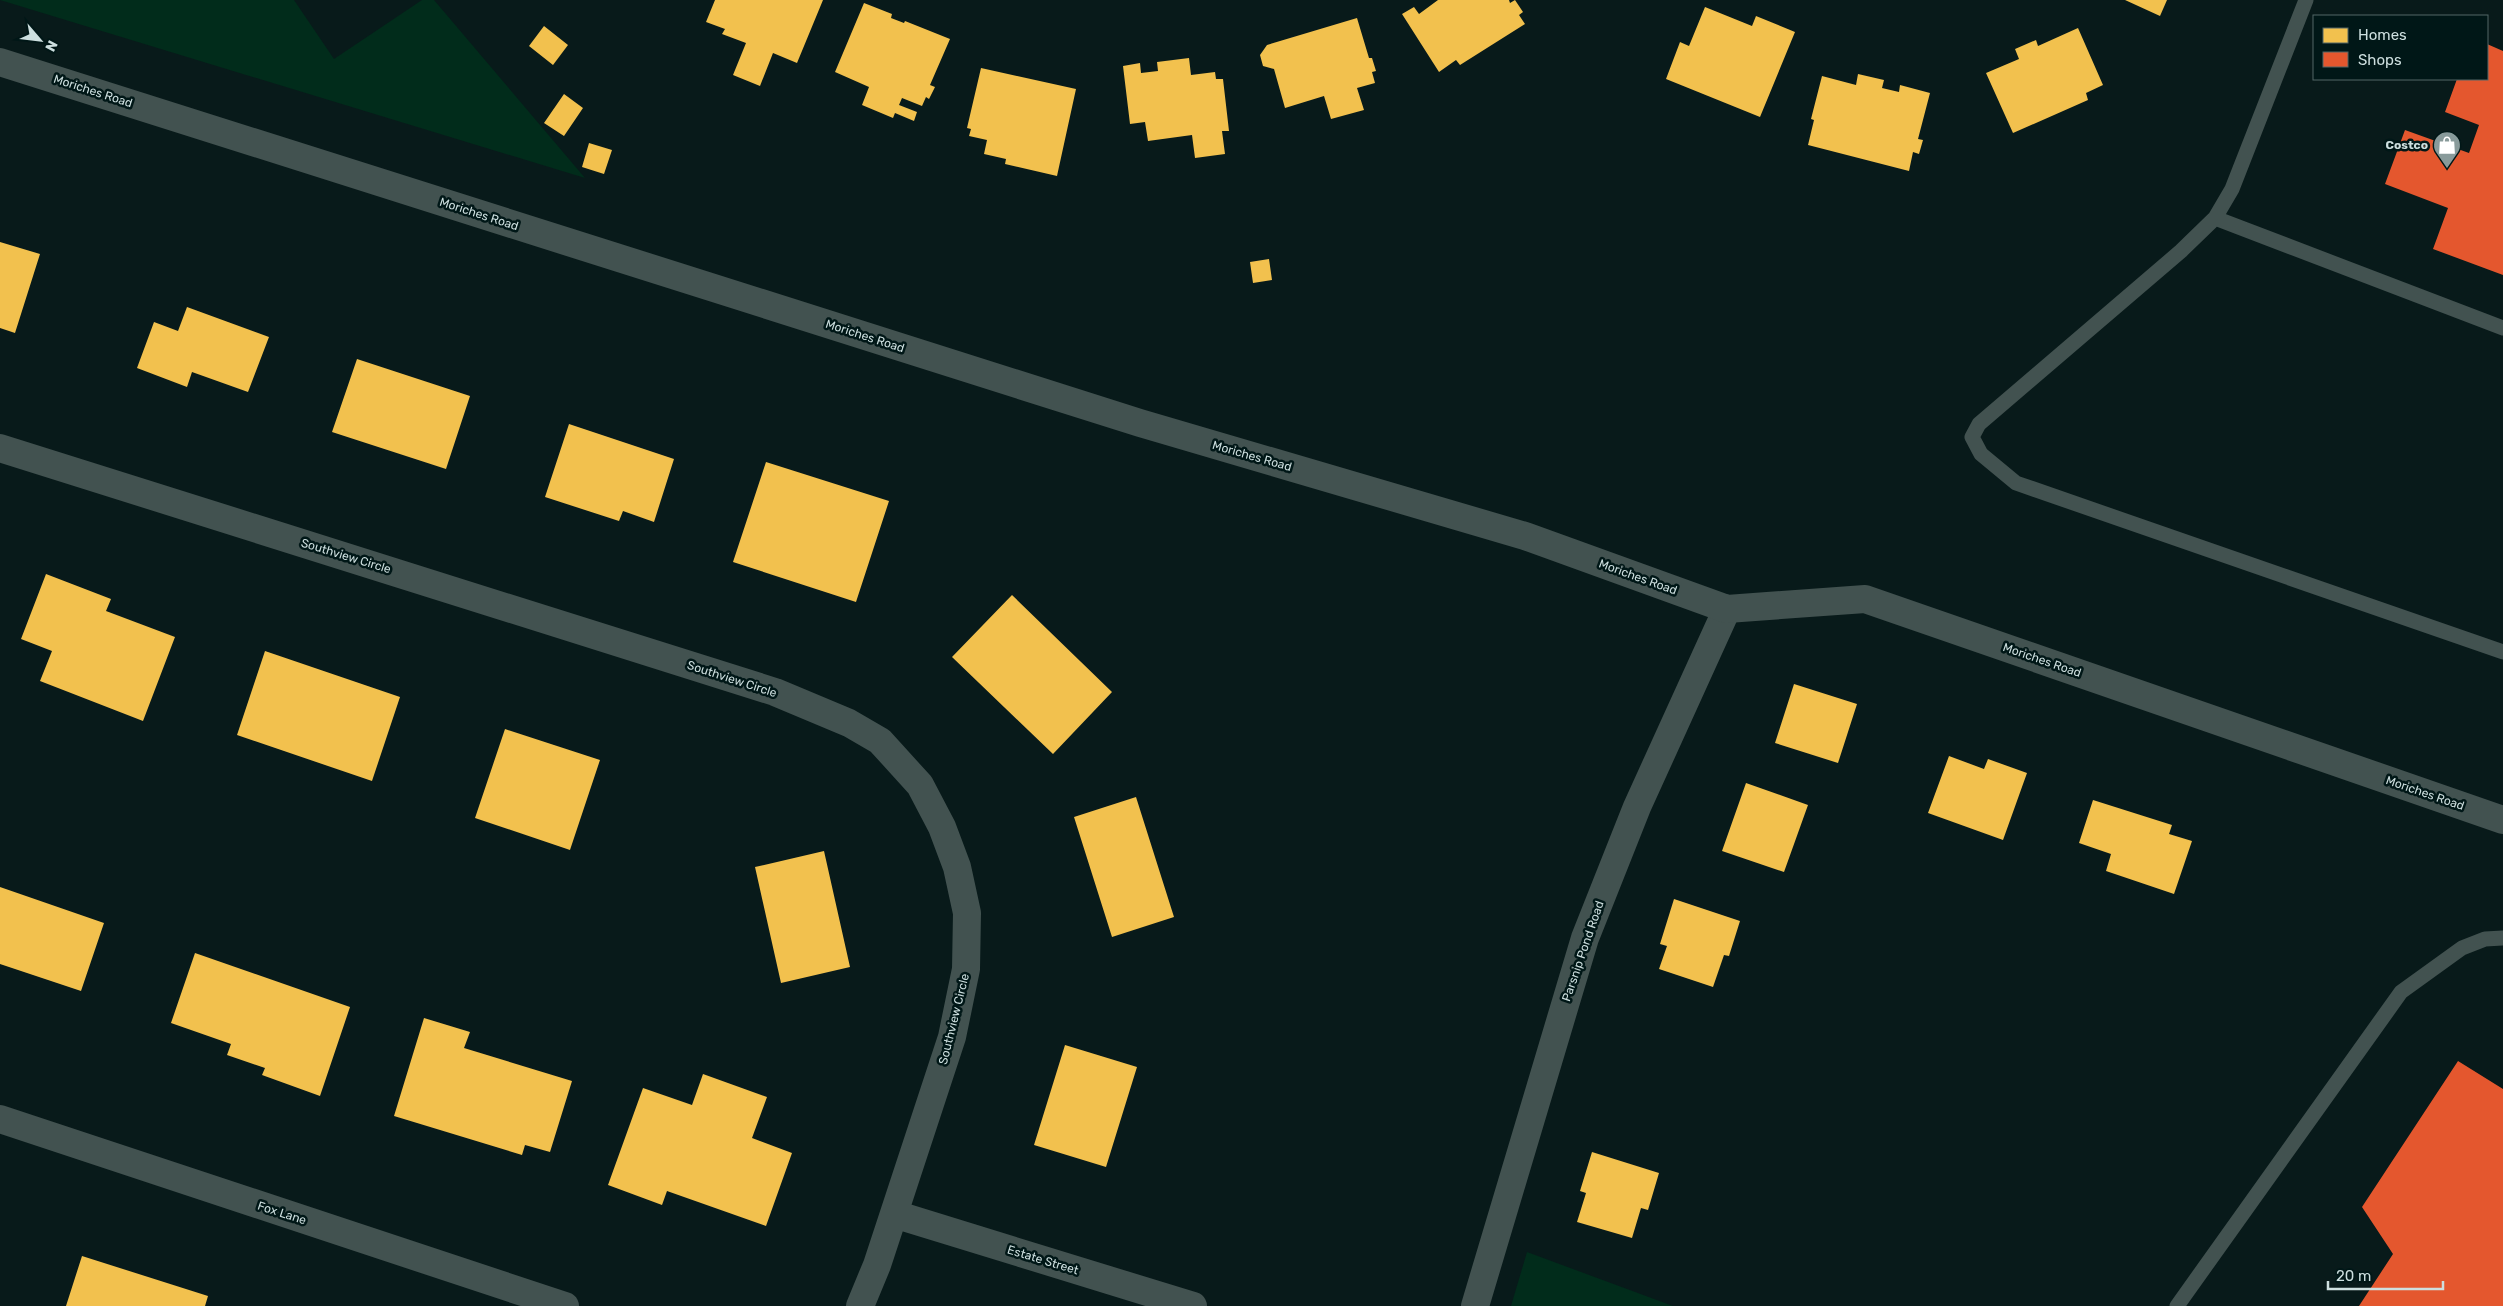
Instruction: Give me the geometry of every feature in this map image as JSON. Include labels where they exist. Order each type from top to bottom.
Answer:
[{"type":"street","name":"Moriches Road","points":[[0,62],[1140,423],[1525,536],[1727,609],[1865,599],[2503,820]]},
{"type":"street","name":"Southview Circle","points":[[0,448],[775,692],[849,723],[880,741],[920,785],[942,827],[956,867],[967,913],[966,969],[952,1037],[894,1214],[860,1306]]},
{"type":"street","name":"Parsnip Pond Road","points":[[1475,1306],[1584,938],[1637,807],[1727,609]]},
{"type":"street","name":"Fox Lane","points":[[0,1119],[565,1306]]},
{"type":"street","name":"Estate Street","points":[[894,1214],[1193,1306]]},
{"type":"lane","points":[[2306,0],[2232,189],[2215,218],[2182,250],[1979,424],[1972,436],[1981,454],[2016,483],[2503,652]]},
{"type":"lane","points":[[2215,218],[2503,328]]},
{"type":"lane","points":[[2177,1306],[2400,992],[2462,948],[2485,939],[2503,938]]},
{"type":"green space","points":[[0,0],[294,0],[334,59],[422,0],[434,0],[585,178]]},
{"type":"green space","points":[[1527,1252],[1673,1306],[1511,1306]]},
{"type":"building: Homes","points":[[715,0],[823,0],[797,63],[773,53],[760,86],[733,75],[746,43],[722,34],[725,29],[706,22]]},
{"type":"building: Homes","points":[[1438,0],[1509,0],[1510,3],[1515,0],[1523,12],[1519,15],[1525,24],[1460,65],[1456,60],[1439,72],[1402,14],[1414,7],[1419,14]]},
{"type":"building: Homes","points":[[2125,0],[2167,0],[2160,16]]},
{"type":"building: Homes","points":[[864,3],[892,14],[891,18],[904,23],[905,21],[950,39],[930,85],[935,87],[929,99],[926,97],[922,106],[902,98],[899,105],[917,112],[914,121],[895,113],[893,118],[862,105],[869,87],[835,72]]},
{"type":"building: Homes","points":[[1705,7],[1752,26],[1756,16],[1795,32],[1760,117],[1666,79],[1680,42],[1689,46]]},
{"type":"building: Homes","points":[[1357,18],[1369,58],[1372,58],[1376,71],[1372,72],[1375,83],[1357,88],[1364,110],[1331,119],[1324,96],[1285,108],[1274,69],[1263,66],[1260,55],[1267,45]]},
{"type":"building: Homes","points":[[544,26],[568,45],[553,65],[529,46]]},
{"type":"building: Homes","points":[[2078,28],[2103,85],[2086,93],[2088,100],[2013,133],[1986,73],[2019,59],[2015,49],[2036,40],[2038,46]]},
{"type":"building: Homes","points":[[1189,58],[1191,75],[1215,72],[1216,79],[1223,79],[1229,131],[1222,131],[1225,154],[1195,158],[1192,135],[1148,141],[1145,122],[1130,124],[1123,66],[1140,63],[1141,73],[1158,71],[1157,62]]},
{"type":"building: Homes","points":[[981,68],[1076,89],[1057,176],[1005,164],[1006,159],[984,154],[987,140],[969,136],[971,129],[967,128]]},
{"type":"building: Homes","points":[[1858,74],[1884,80],[1882,88],[1899,92],[1900,85],[1930,93],[1918,139],[1923,140],[1919,154],[1913,152],[1909,171],[1808,145],[1814,120],[1811,119],[1822,76],[1856,85]]},
{"type":"building: Homes","points":[[564,94],[583,108],[564,136],[544,123]]},
{"type":"building: Homes","points":[[589,143],[612,150],[604,174],[582,167]]},
{"type":"building: Homes","points":[[0,242],[40,254],[15,333],[0,328]]},
{"type":"building: Homes","points":[[1269,259],[1272,280],[1253,283],[1250,262]]},
{"type":"building: Homes","points":[[187,307],[269,337],[248,392],[192,372],[187,387],[137,368],[154,322],[178,331]]},
{"type":"building: Homes","points":[[357,359],[470,396],[446,469],[332,432]]},
{"type":"building: Homes","points":[[569,424],[674,459],[654,522],[623,511],[619,521],[545,497]]},
{"type":"building: Homes","points":[[766,462],[889,501],[856,602],[733,562]]},
{"type":"building: Homes","points":[[46,574],[111,599],[106,611],[175,637],[143,721],[40,681],[52,651],[21,639]]},
{"type":"building: Homes","points":[[1012,595],[1112,692],[1053,754],[952,657]]},
{"type":"building: Homes","points":[[265,651],[400,697],[372,781],[237,735]]},
{"type":"building: Homes","points":[[1794,684],[1857,704],[1838,763],[1775,743]]},
{"type":"building: Homes","points":[[505,729],[600,760],[570,850],[475,818]]},
{"type":"building: Homes","points":[[1949,756],[1984,769],[1988,759],[2027,773],[2003,840],[1928,813]]},
{"type":"building: Homes","points":[[1746,783],[1808,805],[1784,872],[1722,851]]},
{"type":"building: Homes","points":[[1136,797],[1174,917],[1112,937],[1074,817]]},
{"type":"building: Homes","points":[[2093,800],[2172,825],[2169,834],[2192,841],[2174,894],[2106,871],[2111,854],[2079,843]]},
{"type":"building: Homes","points":[[824,851],[850,967],[781,983],[755,867]]},
{"type":"building: Homes","points":[[0,887],[104,923],[81,991],[0,964]]},
{"type":"building: Homes","points":[[1674,899],[1740,921],[1729,956],[1724,955],[1713,987],[1659,969],[1667,946],[1660,944]]},
{"type":"building: Homes","points":[[195,953],[350,1007],[320,1096],[262,1075],[265,1068],[227,1055],[231,1044],[171,1023]]},
{"type":"building: Homes","points":[[424,1018],[470,1032],[464,1048],[572,1081],[550,1152],[525,1145],[522,1155],[394,1116]]},
{"type":"building: Homes","points":[[1065,1045],[1137,1067],[1106,1167],[1034,1145]]},
{"type":"building: Homes","points":[[703,1074],[767,1097],[752,1138],[792,1153],[766,1226],[667,1191],[662,1205],[608,1185],[643,1088],[692,1105]]},
{"type":"building: Homes","points":[[1592,1152],[1659,1173],[1648,1210],[1641,1208],[1632,1238],[1577,1222],[1586,1193],[1580,1191]]},
{"type":"building: Homes","points":[[82,1256],[208,1296],[205,1306],[66,1306]]},
{"type":"building: Shops","name":"Costco","points":[[2488,44],[2503,51],[2503,275],[2433,249],[2448,208],[2385,184],[2405,130],[2469,153],[2479,125],[2445,112],[2457,80],[2488,80]]},
{"type":"building: Shops","points":[[2458,1061],[2503,1089],[2503,1306],[2359,1306],[2393,1254],[2362,1207]]},
{"type":"place","name":"Costco","points":[[2447,169]]}]
